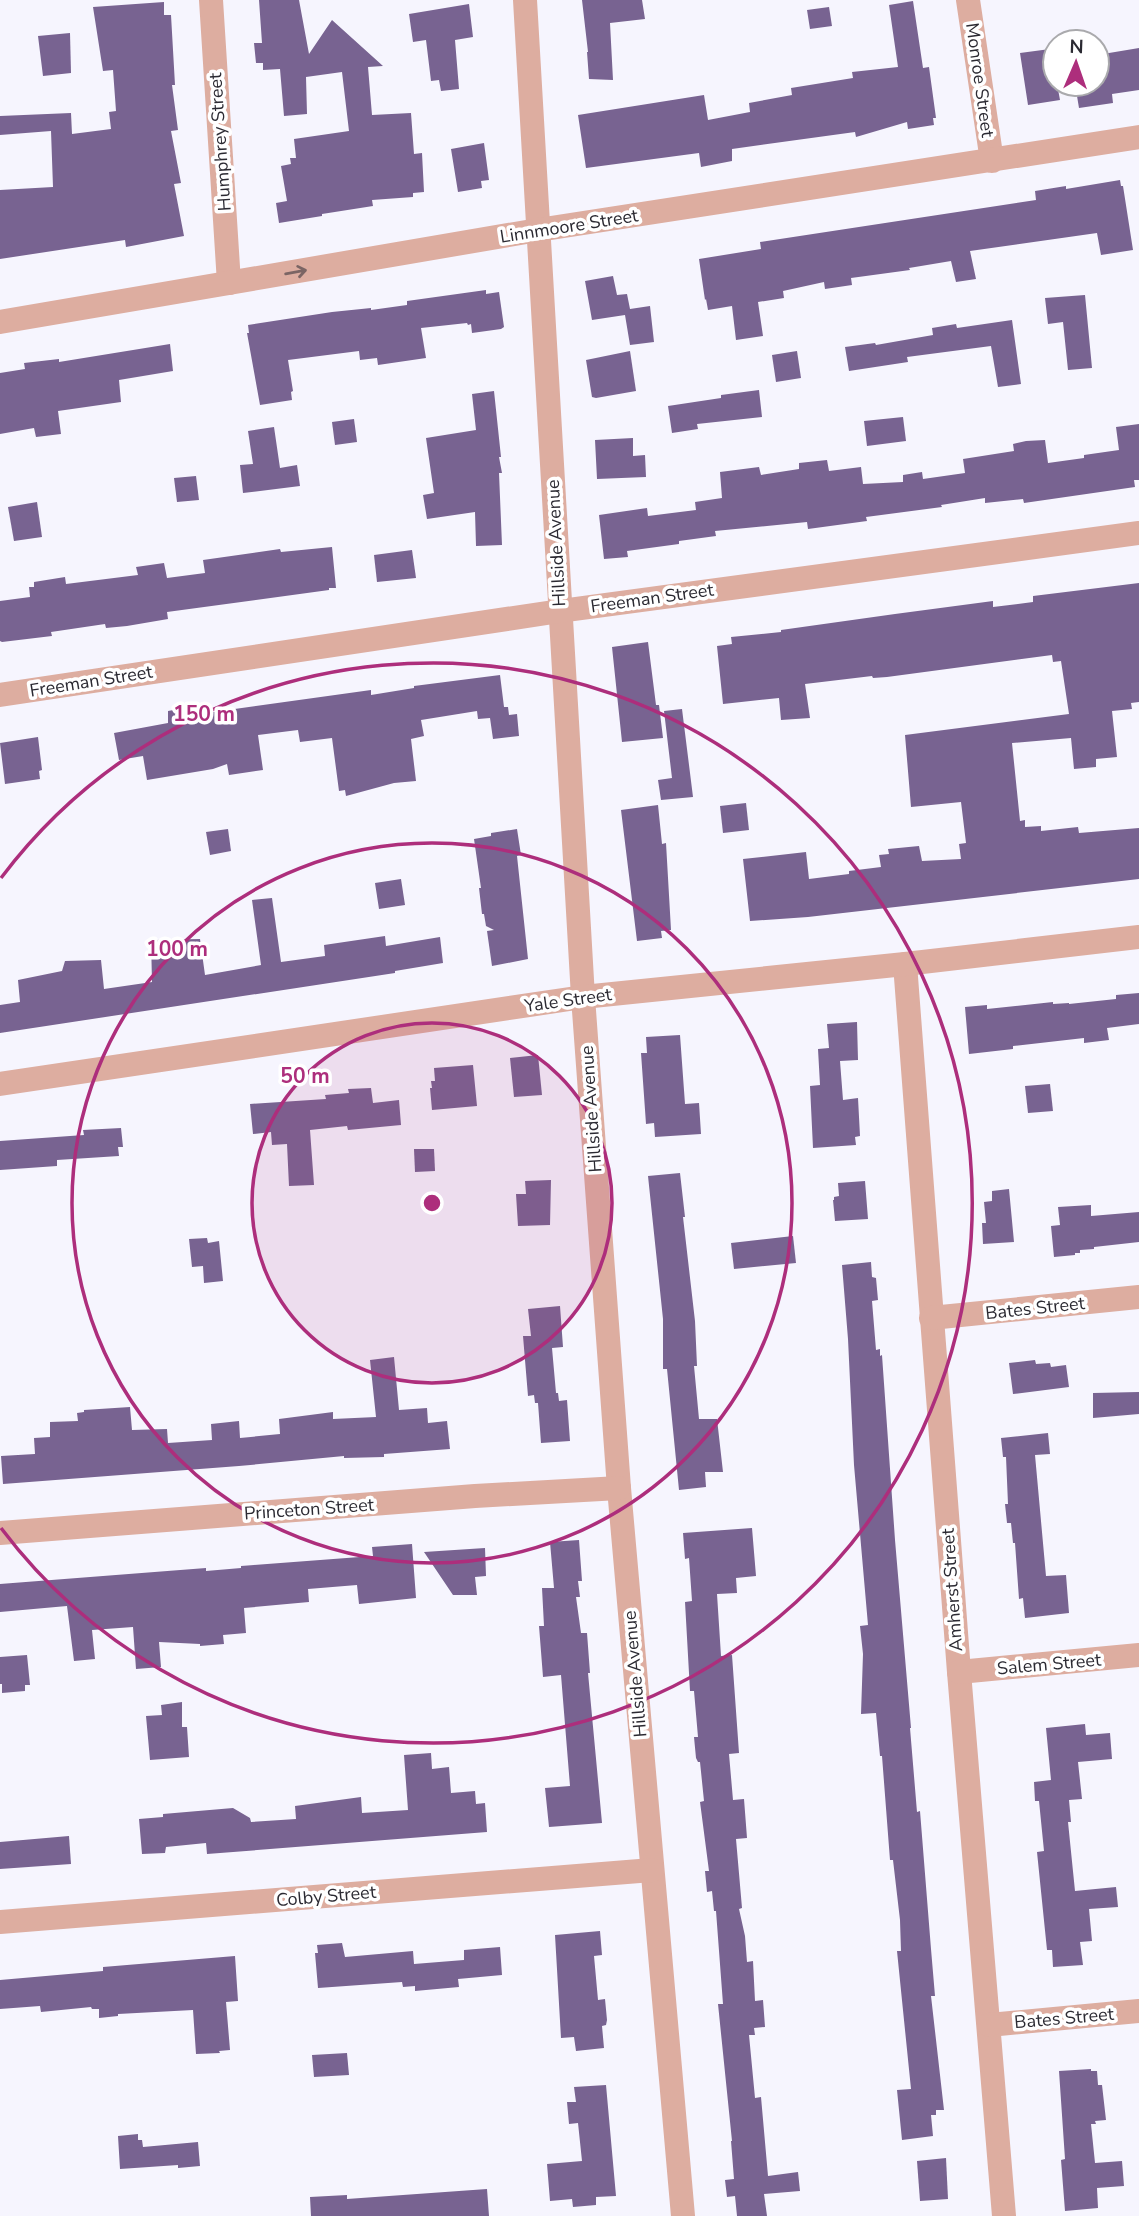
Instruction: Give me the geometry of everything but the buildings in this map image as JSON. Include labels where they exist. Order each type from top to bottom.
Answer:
[{"type":"street","name":"Humphrey Street","points":[[211,0],[229,283]]},
{"type":"street","name":"Hillside Avenue","points":[[525,0],[583,997],[619,1488],[683,2216]]},
{"type":"street","name":"Monroe Street","points":[[968,0],[992,161]]},
{"type":"street","name":"Linnmoore Street","points":[[0,322],[538,230],[1139,137]]},
{"type":"street","name":"Freeman Street","points":[[0,695],[560,611],[1139,533]]},
{"type":"street","name":"Yale Street","points":[[0,1084],[583,997],[1139,937]]},
{"type":"street","name":"Amherst Street","points":[[905,964],[1004,2216]]},
{"type":"street","name":"Bates Street","points":[[931,1318],[1139,1297]]},
{"type":"street","name":"Princeton Street","points":[[0,1533],[475,1496],[619,1488]]},
{"type":"street","name":"Salem Street","points":[[959,1672],[1139,1655]]},
{"type":"street","name":"Colby Street","points":[[0,1922],[652,1870]]},
{"type":"street","name":"Bates Street","points":[[989,2025],[1139,2011]]}]
